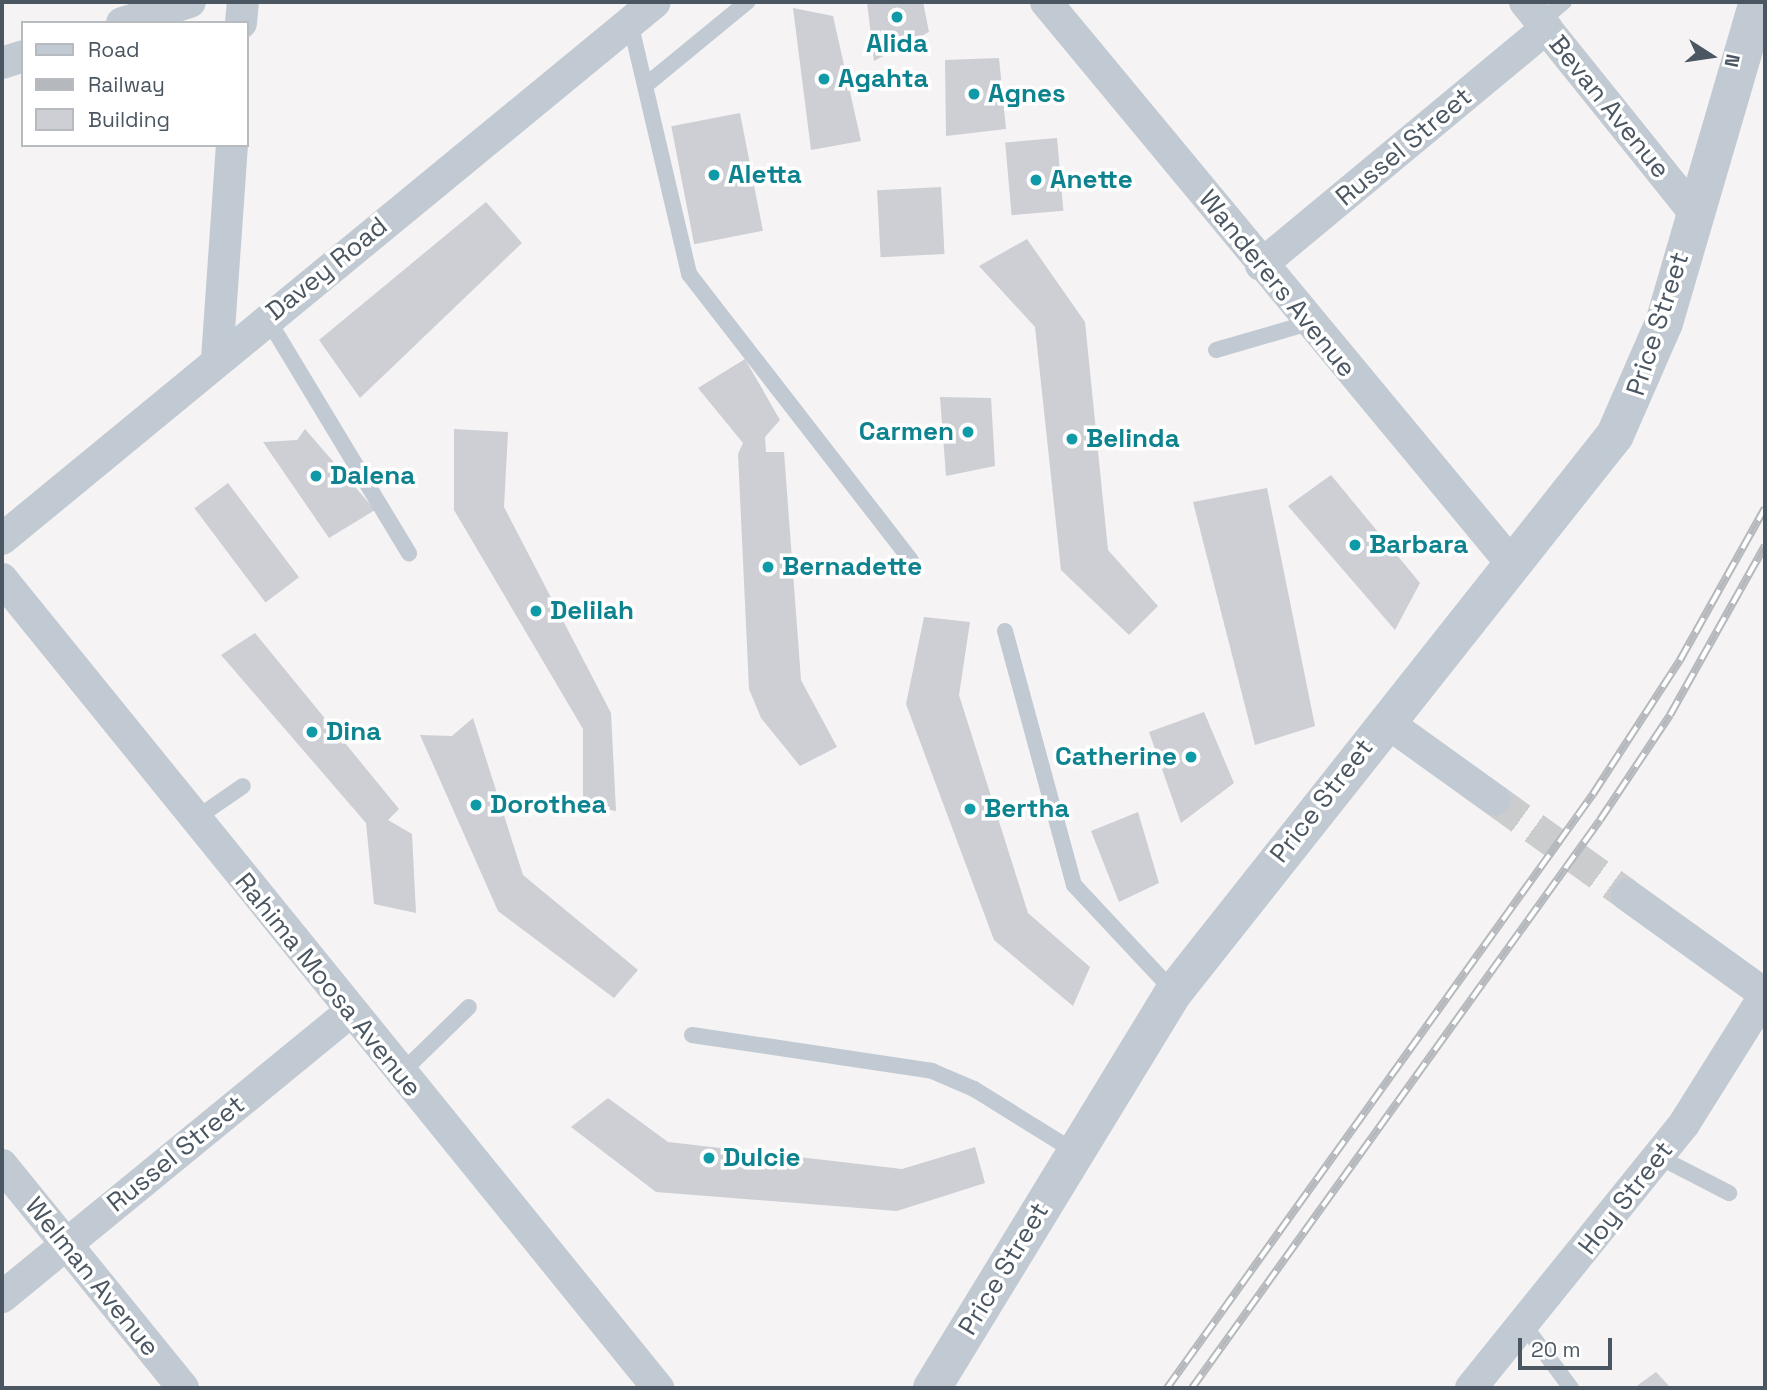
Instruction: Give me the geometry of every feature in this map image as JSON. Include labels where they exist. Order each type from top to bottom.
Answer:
[{"type":"street","points":[[128,21],[190,2]]},
{"type":"street","points":[[241,21],[243,2]]},
{"type":"street","name":"Davey Road","points":[[2,539],[217,359],[655,2]]},
{"type":"street","name":"Wanderers Avenue","points":[[1046,2],[1309,323],[1512,564]]},
{"type":"street","name":"Price Street","points":[[932,1388],[1174,992],[1385,721],[1615,435],[1635,400],[1758,2]]},
{"type":"street","name":"Russel Street","points":[[1261,265],[1544,13]]},
{"type":"street","name":"Bevan Avenue","points":[[1544,13],[1694,212]]},
{"type":"street","points":[[2,63],[21,57]]},
{"type":"street","points":[[217,359],[232,147]]},
{"type":"street","name":"Rahima Moosa Avenue","points":[[2,579],[400,1074],[658,1388]]},
{"type":"street","points":[[1385,721],[1495,800]]},
{"type":"street","points":[[1627,895],[1765,994]]},
{"type":"street","name":"Hoy Street","points":[[1471,1388],[1658,1157],[1765,994]]},
{"type":"street","name":"Russel Street","points":[[2,1297],[350,1012]]},
{"type":"street","name":"Welman Avenue","points":[[2,1165],[183,1388]]},
{"type":"lane","points":[[646,85],[747,2]]},
{"type":"lane","points":[[630,22],[689,274],[911,560]]},
{"type":"lane","points":[[267,318],[409,553]]},
{"type":"lane","points":[[1216,350],[1309,323]]},
{"type":"lane","points":[[1004,631],[1074,885],[1174,992]]},
{"type":"lane","points":[[195,820],[243,786]]},
{"type":"lane","points":[[400,1074],[469,1007]]},
{"type":"lane","points":[[692,1035],[932,1071],[974,1088],[1074,1152]]},
{"type":"lane","points":[[1658,1157],[1729,1193]]},
{"type":"lane","points":[[1524,1325],[1571,1388]]},
{"type":"building","name":"Alida","points":[[867,2],[923,2],[929,32],[874,61]]},
{"type":"building","name":"Agahta","points":[[793,8],[833,16],[861,141],[811,150]]},
{"type":"building","name":"Agnes","points":[[999,58],[1006,129],[946,136],[945,60]]},
{"type":"building","name":"Aletta","points":[[740,113],[763,231],[694,244],[671,126]]},
{"type":"building","name":"Anette","points":[[1057,138],[1063,211],[1012,215],[1005,143]]},
{"type":"building","points":[[941,187],[945,254],[881,257],[877,190]]},
{"type":"building","points":[[486,202],[522,243],[360,398],[319,340]]},
{"type":"building","name":"Belinda","points":[[1027,239],[1085,322],[1108,550],[1158,606],[1129,635],[1061,570],[1035,327],[979,266]]},
{"type":"building","name":"Bernadette","points":[[745,359],[780,420],[765,437],[766,452],[784,452],[801,680],[837,747],[800,766],[761,718],[749,689],[738,454],[743,443],[698,388]]},
{"type":"building","name":"Carmen","points":[[940,397],[991,398],[995,466],[946,476]]},
{"type":"building","name":"Dalena","points":[[305,429],[375,510],[329,538],[263,442],[297,440]]},
{"type":"building","name":"Delilah","points":[[454,429],[508,432],[504,507],[611,713],[616,811],[583,805],[583,729],[454,510]]},
{"type":"building","name":"Barbara","points":[[1331,475],[1420,583],[1395,630],[1288,506]]},
{"type":"building","points":[[228,483],[299,577],[265,603],[194,508]]},
{"type":"building","points":[[1267,488],[1315,726],[1255,745],[1193,502]]},
{"type":"building","name":"Bertha","points":[[924,617],[970,622],[959,695],[1028,913],[1090,967],[1073,1006],[994,940],[906,704]]},
{"type":"building","name":"Dina","points":[[255,633],[399,809],[388,820],[412,834],[416,913],[374,904],[366,823],[221,655]]},
{"type":"building","name":"Catherine","points":[[1204,712],[1234,783],[1181,823],[1149,732]]},
{"type":"building","name":"Dorothea","points":[[473,718],[523,875],[638,970],[614,998],[498,911],[420,735],[452,736]]},
{"type":"building","points":[[1138,812],[1159,883],[1119,902],[1091,831]]},
{"type":"building","name":"Dulcie","points":[[608,1098],[668,1142],[902,1169],[975,1147],[985,1183],[897,1211],[656,1192],[571,1127]]},
{"type":"building","points":[[1656,1372],[1671,1388],[1634,1388]]},
{"type":"tunnel","points":[[1495,800],[1627,895]]},
{"type":"railway","points":[[1167,1388],[1593,794],[1680,660],[1765,508]]},
{"type":"railway","points":[[1192,1388],[1600,820],[1670,715],[1765,546]]},
{"type":"place","name":"Alida","points":[[897,17]]},
{"type":"place","name":"Agahta","points":[[824,79]]},
{"type":"place","name":"Agnes","points":[[974,94]]},
{"type":"place","name":"Aletta","points":[[714,175]]},
{"type":"place","name":"Anette","points":[[1036,180]]},
{"type":"place","name":"Carmen","points":[[968,432]]},
{"type":"place","name":"Belinda","points":[[1072,439]]},
{"type":"place","name":"Dalena","points":[[316,476]]},
{"type":"place","name":"Barbara","points":[[1355,545]]},
{"type":"place","name":"Bernadette","points":[[768,567]]},
{"type":"place","name":"Delilah","points":[[536,611]]},
{"type":"place","name":"Dina","points":[[312,732]]},
{"type":"place","name":"Catherine","points":[[1191,757]]},
{"type":"place","name":"Dorothea","points":[[476,805]]},
{"type":"place","name":"Bertha","points":[[970,809]]},
{"type":"place","name":"Dulcie","points":[[709,1158]]}]
